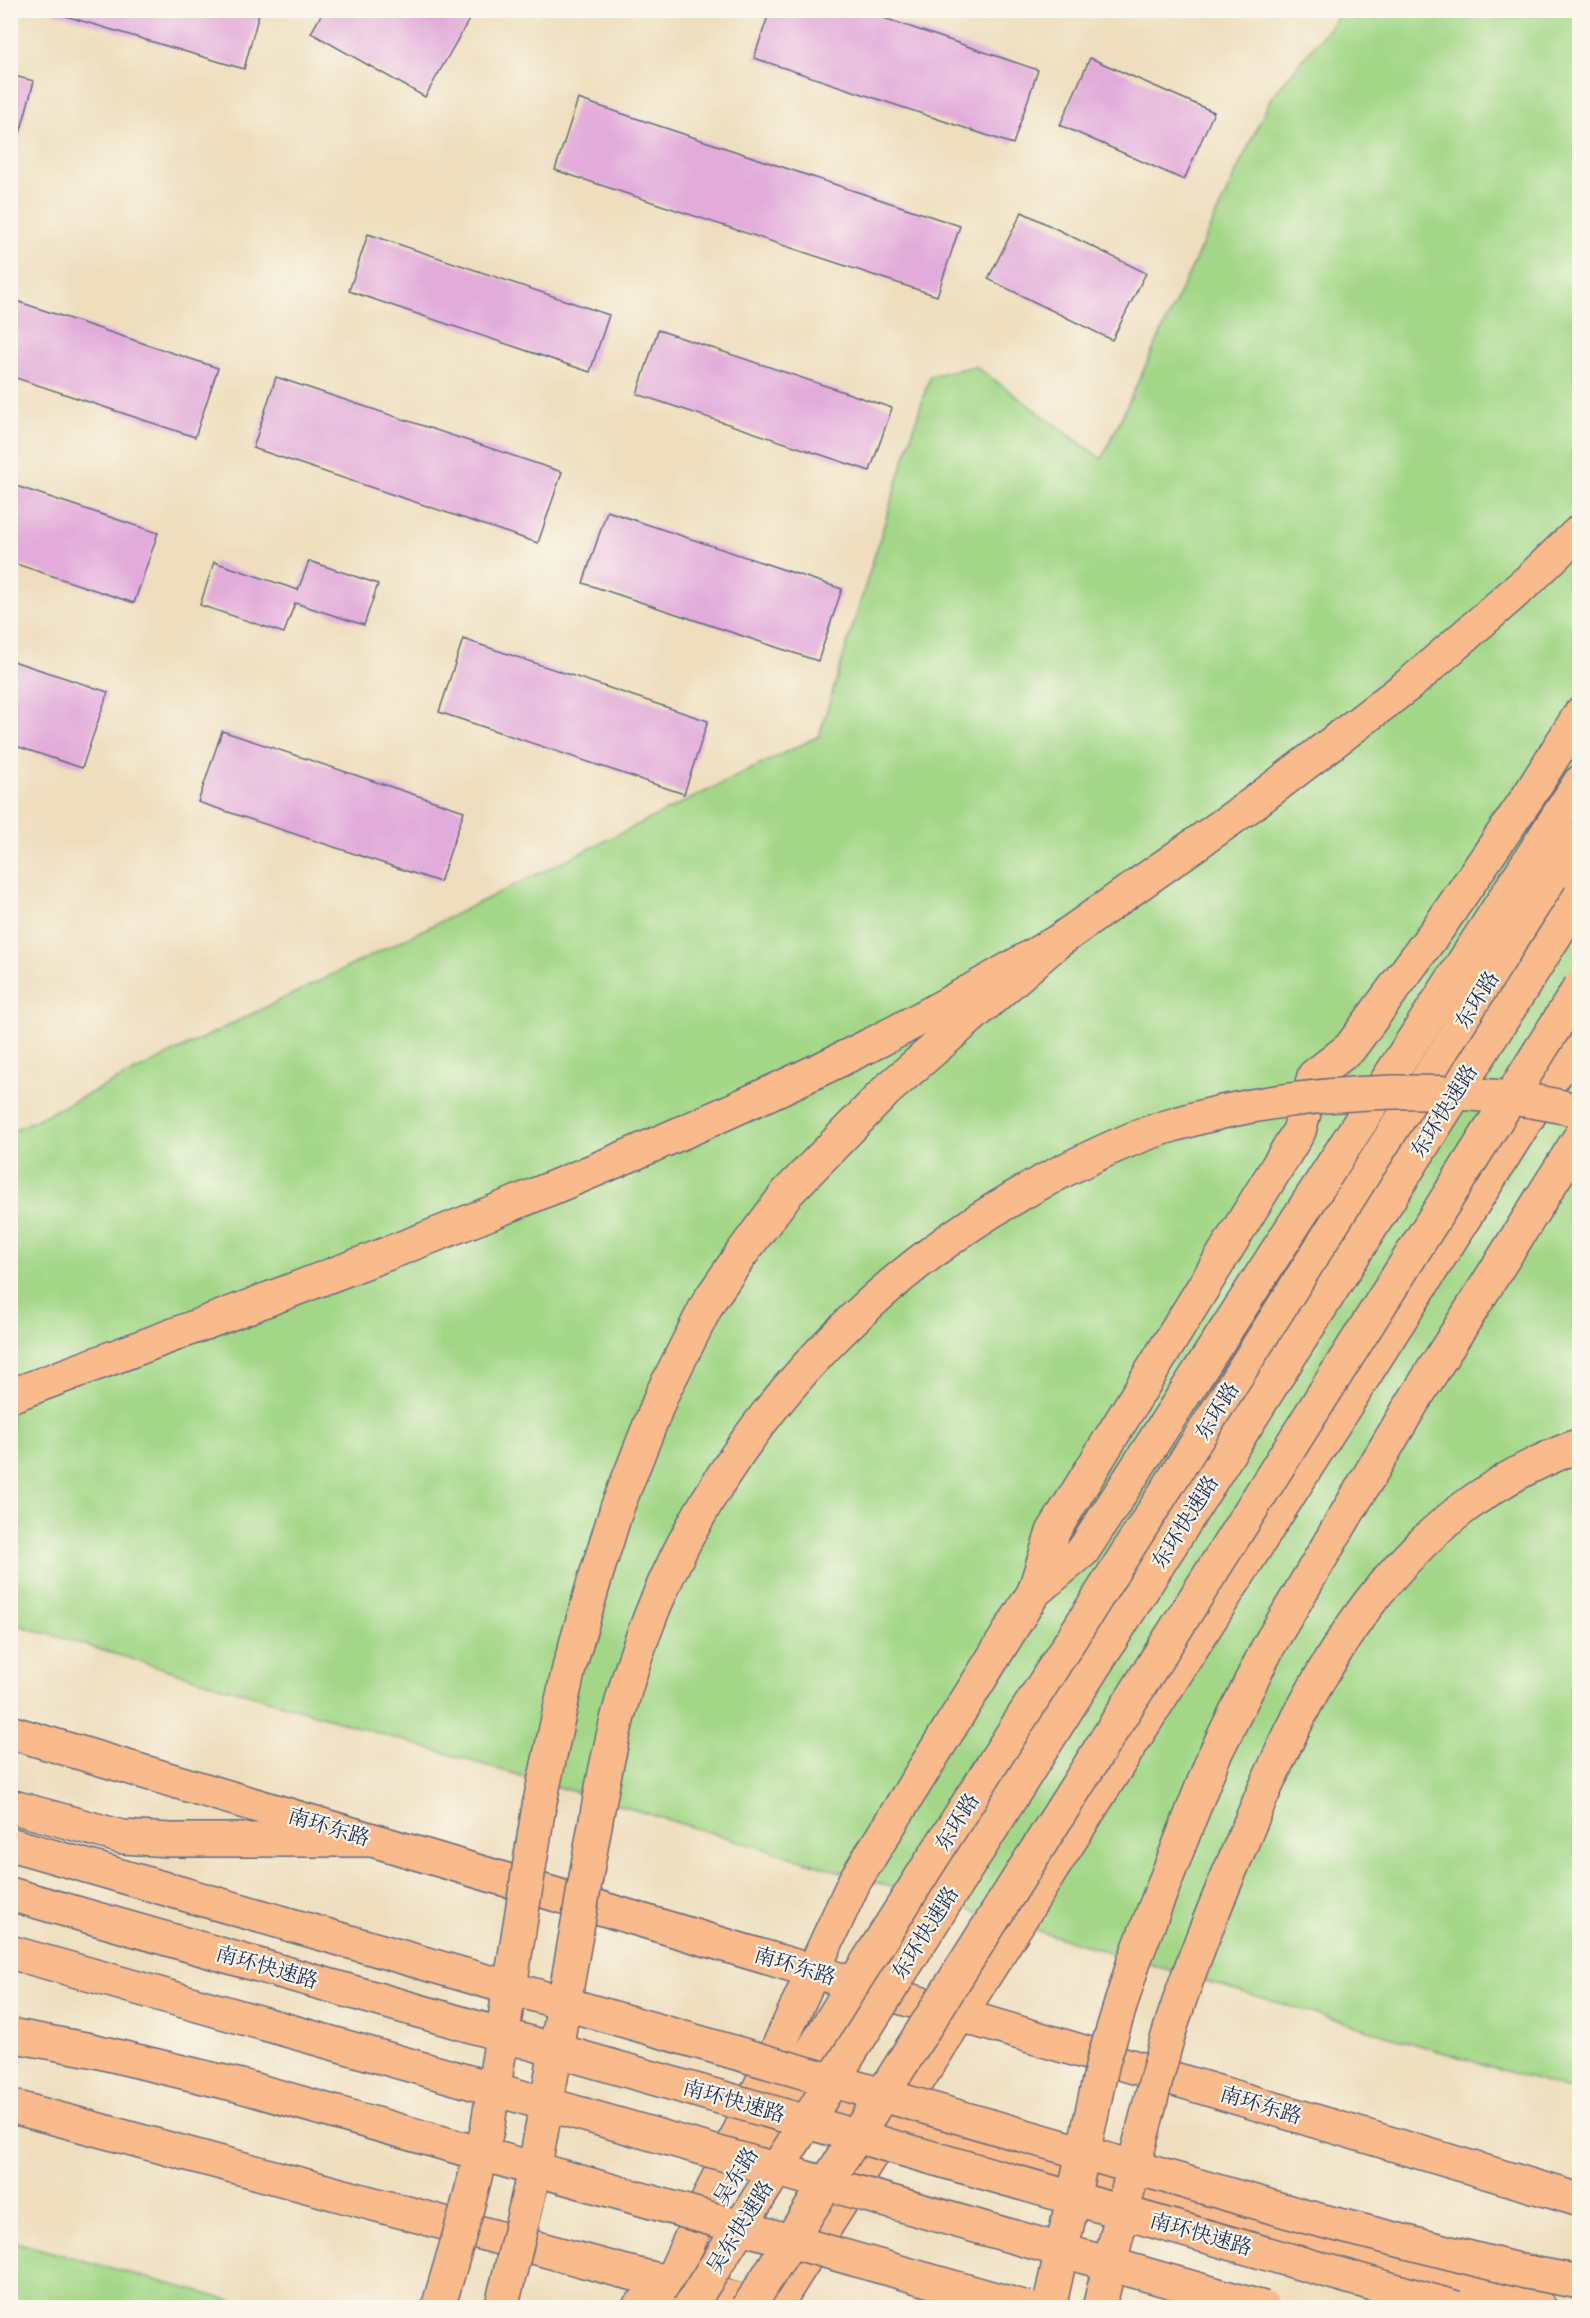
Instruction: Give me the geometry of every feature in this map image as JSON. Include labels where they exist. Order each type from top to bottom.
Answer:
[{"type":"main road","points":[[438,2307],[487,2130],[539,1806],[569,1668],[617,1508],[662,1394],[709,1300],[787,1193],[887,1090],[1057,942],[1251,805],[1412,682],[1529,580],[1580,531]]},
{"type":"main road","points":[[671,2299],[812,1970],[854,1882],[1034,1592],[1053,1532],[1299,1131],[1314,1076],[1350,1048],[1441,924],[1528,797],[1580,714]]},
{"type":"main road","points":[[1034,1592],[1083,1551],[1580,782]]},
{"type":"main road","name":"东环路","points":[[854,1983],[1580,838]]},
{"type":"main road","name":"东环快速路","points":[[790,2147],[1580,896]]},
{"type":"main road","points":[[10,1396],[273,1297],[507,1205],[735,1109],[869,1046],[1057,942]]},
{"type":"main road","points":[[748,2307],[1580,987]]},
{"type":"main road","points":[[10,2106],[671,2299],[774,2307],[1580,1035]]},
{"type":"main road","points":[[501,2307],[539,2146],[604,1773],[627,1681],[661,1593],[704,1508],[755,1429],[816,1356],[849,1322],[920,1260],[988,1213],[1082,1161],[1170,1125],[1268,1103],[1368,1093],[1419,1092],[1470,1095],[1520,1100],[1580,1111]]},
{"type":"main road","points":[[1049,2307],[1110,2040],[1134,1961],[1214,1756],[1274,1636],[1408,1410],[1580,1137]]},
{"type":"main road","points":[[1099,2307],[1167,2040],[1196,1957],[1274,1764],[1319,1676],[1349,1628],[1373,1596],[1394,1570],[1420,1545],[1466,1507],[1496,1486],[1559,1453],[1580,1445]]},
{"type":"main road","name":"南环东路","points":[[10,1732],[1580,2200]]},
{"type":"main road","points":[[10,1806],[122,1837],[170,1840],[372,1840]]},
{"type":"main road","points":[[10,1844],[1307,2217],[1526,2272],[1580,2282]]},
{"type":"main road","name":"南环快速路","points":[[10,1894],[1457,2307]]},
{"type":"main road","points":[[10,1952],[1264,2307]]},
{"type":"main road","name":"吴东路","points":[[671,2299],[789,2090],[854,1983]]},
{"type":"main road","points":[[10,2035],[102,2052],[241,2086],[1027,2307]]},
{"type":"main road","points":[[789,2090],[1540,2307]]},
{"type":"main road","name":"吴东快速路","points":[[671,2299],[790,2147]]},
{"type":"main road","points":[[638,2307],[671,2299]]},
{"type":"green space","points":[[1343,11],[1579,11],[1579,2093],[11,1623],[11,1132],[819,736],[930,376],[975,366],[1102,459],[1271,98]]},
{"type":"green space","points":[[11,2241],[255,2307],[11,2307]]},
{"type":"building","points":[[45,10],[260,10],[244,69]]},
{"type":"building","points":[[324,10],[462,10],[471,16],[425,97],[311,33]]},
{"type":"building","points":[[770,10],[860,10],[1038,70],[1013,144],[754,58]]},
{"type":"building","points":[[1090,58],[1214,112],[1184,180],[1060,125]]},
{"type":"building","points":[[10,75],[34,81],[13,160],[10,159]]},
{"type":"building","points":[[578,99],[960,226],[937,296],[555,170]]},
{"type":"building","points":[[1022,212],[1146,273],[1112,340],[988,279]]},
{"type":"building","points":[[368,234],[609,315],[590,372],[349,291]]},
{"type":"building","points":[[10,299],[218,368],[195,437],[10,376]]},
{"type":"building","points":[[658,330],[892,408],[870,471],[637,394]]},
{"type":"building","points":[[276,377],[562,472],[538,543],[253,448]]},
{"type":"building","points":[[10,484],[158,533],[134,603],[10,562]]},
{"type":"building","points":[[607,511],[842,589],[818,661],[583,583]]},
{"type":"building","points":[[309,561],[378,584],[364,625],[295,603],[284,633],[200,605],[214,562],[298,590]]},
{"type":"building","points":[[463,639],[708,721],[684,794],[439,712]]},
{"type":"building","points":[[10,660],[108,692],[82,768],[10,744]]},
{"type":"building","points":[[222,731],[464,811],[440,882],[198,802]]}]
